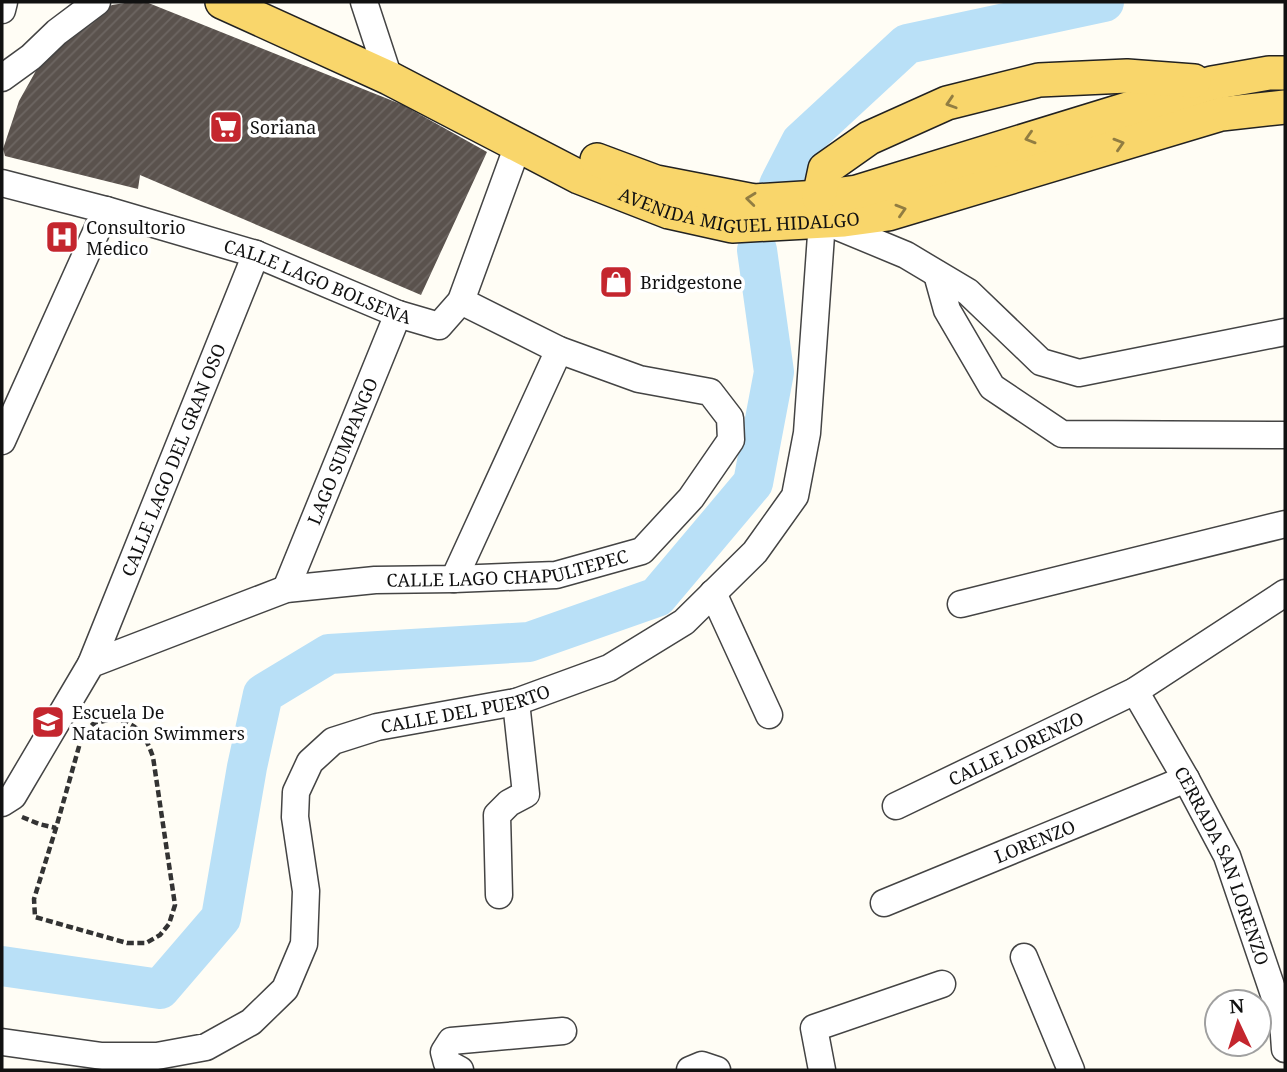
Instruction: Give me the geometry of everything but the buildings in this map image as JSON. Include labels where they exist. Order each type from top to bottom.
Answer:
[{"type":"main road","name":"AVENIDA MIGUEL HIDALGO","points":[[222,2],[385,65],[575,152],[656,182],[754,201],[820,209],[844,220],[888,214],[1221,114],[1285,107]]},
{"type":"main road","name":"AVENIDA MIGUEL HIDALGO","points":[[270,2],[385,65],[518,145],[579,177],[669,212],[732,226],[820,209],[857,191],[1212,83],[1269,73],[1285,73]]},
{"type":"main road","points":[[820,209],[825,169],[869,138],[947,103],[1039,80],[1127,76],[1212,83]]},
{"type":"street","points":[[2,10],[4,2]]},
{"type":"street","points":[[2,78],[97,2]]},
{"type":"street","points":[[364,2],[385,65]]},
{"type":"street","name":"CALLE LAGO BOLSENA","points":[[2,183],[256,254],[398,314],[439,326],[461,301],[518,145]]},
{"type":"street","points":[[820,209],[968,292],[1041,362],[1079,373],[1285,332]]},
{"type":"street","name":"CALLE DEL PUERTO","points":[[2,1042],[102,1056],[157,1056],[206,1047],[251,1022],[285,989],[304,944],[306,891],[295,817],[296,792],[310,762],[332,741],[377,727],[516,702],[609,668],[684,622],[755,552],[795,496],[807,433],[820,209]]},
{"type":"street","points":[[2,441],[106,210]]},
{"type":"street","name":"CALLE LAGO DEL GRAN OSO","points":[[91,664],[256,254]]},
{"type":"street","points":[[937,274],[947,310],[992,387],[1062,434],[1285,435]]},
{"type":"street","name":"CALLE LAGO CHAPULTEPEC","points":[[91,664],[286,589],[375,580],[556,575],[642,551],[691,498],[731,440],[730,418],[710,392],[639,379],[559,350],[461,301]]},
{"type":"street","name":"LAGO SUMPANGO","points":[[286,589],[398,314]]},
{"type":"street","points":[[454,579],[559,350]]},
{"type":"street","points":[[961,604],[1285,524]]},
{"type":"street","points":[[713,593],[769,715]]},
{"type":"street","name":"CALLE LORENZO","points":[[896,806],[1135,691],[1285,593]]},
{"type":"street","points":[[8,808],[91,664]]},
{"type":"street","name":"CERRADA SAN LORENZO","points":[[1135,691],[1227,856],[1283,1021],[1285,1049]]},
{"type":"street","points":[[499,895],[497,815],[509,803],[526,794],[516,702]]},
{"type":"street","name":"LORENZO","points":[[884,903],[1186,779]]},
{"type":"street","points":[[1024,957],[1071,1070]]},
{"type":"street","points":[[822,1070],[814,1028],[942,985]]},
{"type":"street","points":[[460,1070],[447,1063],[444,1052],[451,1041],[563,1031]]},
{"type":"street","points":[[690,1070],[702,1065],[717,1070]]},
{"type":"path","points":[[111,719],[124,720],[140,731],[153,757],[175,905],[169,924],[160,935],[146,943],[127,943],[35,917],[34,899],[56,828],[82,736],[93,724],[111,719]]},
{"type":"path","points":[[8,808],[39,824],[56,828]]},
{"type":"waterway","points":[[779,185],[801,142],[907,44],[1104,2]]},
{"type":"waterway","points":[[2,966],[160,989],[221,918],[247,767],[263,694],[329,654],[529,642],[657,597],[753,483],[774,372],[757,250]]},
{"type":"place","name":"Soriana","points":[[226,127]]},
{"type":"place","name":"Consultorio Medico","points":[[62,237]]},
{"type":"place","name":"Bridgestone","points":[[616,282]]},
{"type":"place","name":"Escuela De Natacion Swimmers","points":[[48,722]]}]
